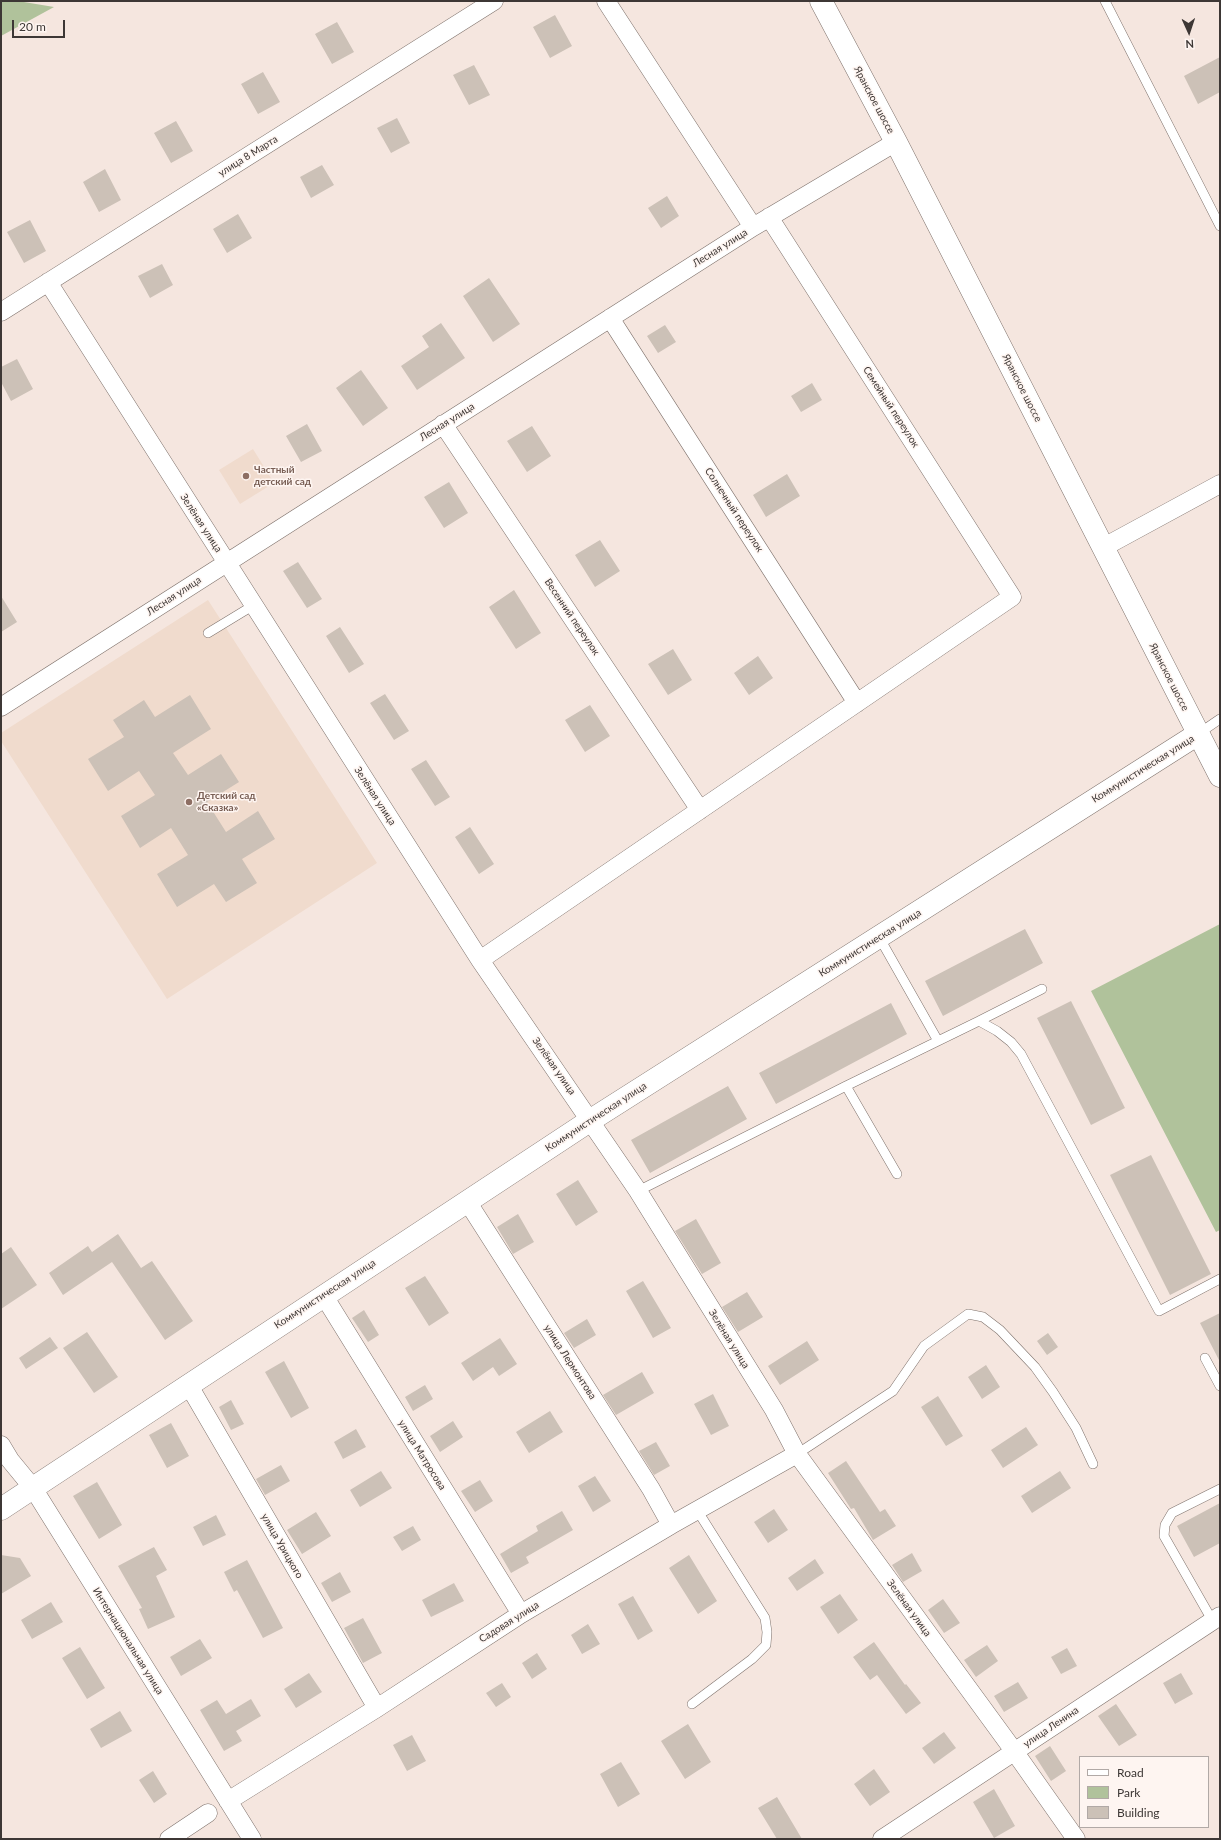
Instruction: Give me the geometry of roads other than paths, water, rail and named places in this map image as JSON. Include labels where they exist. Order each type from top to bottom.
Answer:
[{"type":"street","name":"улица 8 Марта","points":[[1,312],[494,1]]},
{"type":"street","points":[[606,1],[753,227]]},
{"type":"street","name":"Яранское шоссе","points":[[821,1],[896,142],[1220,776]]},
{"type":"street","name":"Лесная улица","points":[[1,707],[753,227],[896,142]]},
{"type":"street","name":"Семейный переулок","points":[[769,217],[1012,597],[857,703]]},
{"type":"street","name":"Зелёная улица","points":[[48,282],[480,960],[591,1120],[638,1191],[774,1410],[797,1454],[1014,1751],[1076,1839]]},
{"type":"street","name":"Солнечный переулок","points":[[610,318],[857,703]]},
{"type":"street","name":"Весенний переулок","points":[[443,424],[700,810]]},
{"type":"street","points":[[1104,547],[1220,484]]},
{"type":"street","points":[[480,960],[857,703]]},
{"type":"street","name":"Коммунистическая улица","points":[[1,1508],[591,1120],[1198,734]]},
{"type":"street","name":"улица Лермонтова","points":[[467,1201],[651,1488],[672,1525]]},
{"type":"street","name":"улица Матросова","points":[[324,1296],[521,1614]]},
{"type":"street","name":"улица Урицкого","points":[[188,1384],[377,1708]]},
{"type":"street","name":"Интернациональная улица","points":[[1,1445],[10,1460],[33,1488],[252,1839]]},
{"type":"street","name":"Садовая улица","points":[[228,1801],[377,1708],[521,1614],[697,1510],[797,1454]]},
{"type":"street","name":"улица Ленина","points":[[882,1839],[1216,1618]]},
{"type":"street","points":[[169,1839],[208,1813]]},
{"type":"lane","points":[[1105,1],[1220,226]]},
{"type":"lane","points":[[208,633],[254,604]]},
{"type":"lane","points":[[1198,734],[1220,719]]},
{"type":"lane","points":[[879,937],[938,1041]]},
{"type":"lane","points":[[638,1191],[1042,989]]},
{"type":"lane","points":[[979,1021],[997,1031],[1011,1042],[1021,1054],[1159,1311],[1220,1279]]},
{"type":"lane","points":[[846,1086],[897,1174]]},
{"type":"lane","points":[[797,1454],[893,1391],[924,1346],[968,1314],[983,1317],[1000,1330],[1035,1367],[1076,1428],[1093,1464]]},
{"type":"lane","points":[[1206,1358],[1220,1386]]},
{"type":"lane","points":[[1216,1618],[1164,1536],[1165,1525],[1172,1513],[1220,1488]]},
{"type":"lane","points":[[692,1704],[752,1659],[766,1645],[767,1632],[765,1618],[697,1510]]},
{"type":"place","name":"Частный детский сад","points":[[246,476]]},
{"type":"place","name":"Детский сад «Сказка»","points":[[189,802]]}]
